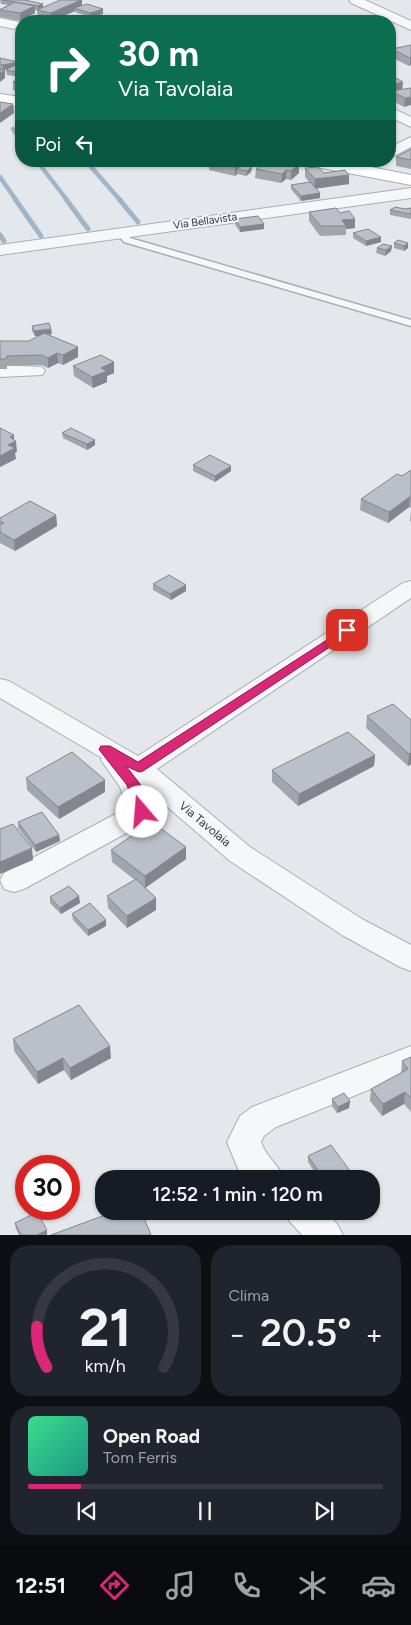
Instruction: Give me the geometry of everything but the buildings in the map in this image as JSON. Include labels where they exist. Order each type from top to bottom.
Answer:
[{"type":"main road","points":[[0,99],[15,101]]},
{"type":"main road","points":[[339,167],[411,180]]},
{"type":"street","points":[[355,0],[387,15]]},
{"type":"street","points":[[396,19],[411,26]]},
{"type":"street","points":[[0,22],[14,25]]},
{"type":"street","points":[[396,114],[411,123]]},
{"type":"street","points":[[396,150],[411,141]]},
{"type":"street","points":[[358,171],[365,167]]},
{"type":"street","name":"Via Bellavista","points":[[0,250],[411,193]]},
{"type":"street","points":[[0,371],[35,371]]},
{"type":"street","points":[[139,768],[411,588]]},
{"type":"street","name":"Via Tavolaia","points":[[0,687],[139,768],[240,854],[352,928],[411,959]]},
{"type":"street","points":[[14,881],[142,812],[133,784],[105,749]]},
{"type":"street","points":[[260,1170],[250,1159],[244,1142],[252,1126],[264,1117],[411,1059]]},
{"type":"street","points":[[301,1235],[302,1220]]},
{"type":"street","points":[[311,1220],[325,1235]]},
{"type":"lane","points":[[120,233],[128,240],[411,323]]},
{"type":"waterway","points":[[42,167],[67,200]]},
{"type":"waterway","points":[[91,167],[120,200]]},
{"type":"waterway","points":[[0,177],[16,200]]},
{"type":"waterway","points":[[15,199],[41,236]]},
{"type":"waterway","points":[[66,199],[88,229]]},
{"type":"waterway","points":[[119,199],[138,222]]},
{"type":"waterway","points":[[0,235],[4,241]]},
{"type":"route","points":[[142,812],[133,784],[105,749],[139,768],[347,630]]}]
